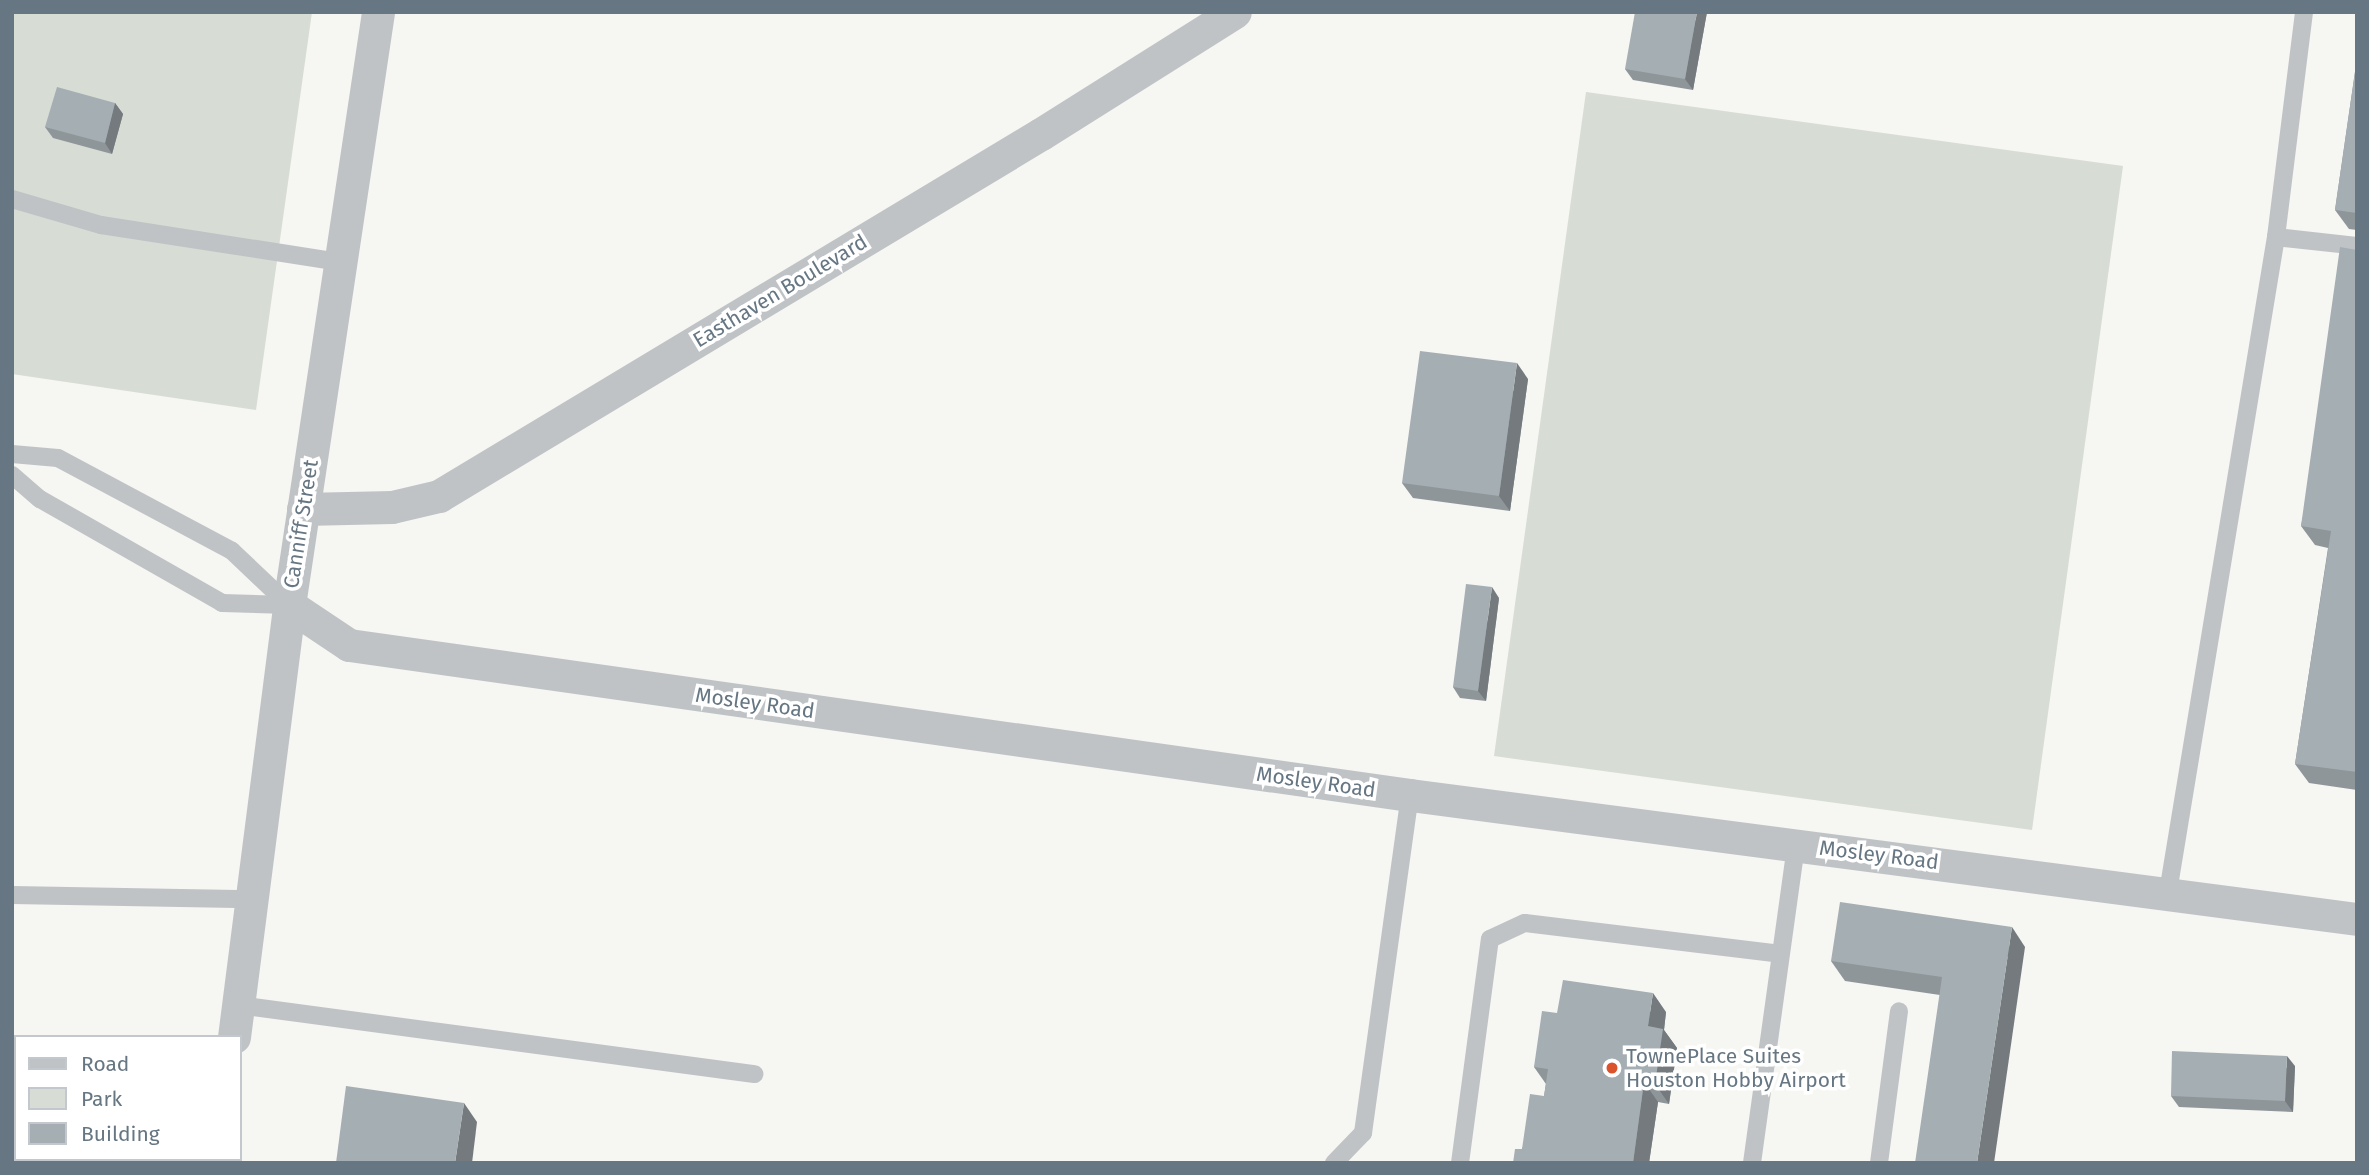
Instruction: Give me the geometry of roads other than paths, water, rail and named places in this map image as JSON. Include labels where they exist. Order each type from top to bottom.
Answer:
[{"type":"street","name":"Canniff Street","points":[[236,1021],[289,605],[378,12]]},
{"type":"street","name":"Easthaven Boulevard","points":[[303,509],[392,507],[439,496],[1041,134],[1235,12]]},
{"type":"street","name":"Mosley Road","points":[[289,605],[349,645],[1410,795],[2168,892],[2357,919]]},
{"type":"lane","points":[[2168,892],[2276,237],[2304,12]]},
{"type":"lane","points":[[12,199],[101,225],[340,262]]},
{"type":"lane","points":[[2276,237],[2357,246]]},
{"type":"lane","points":[[12,454],[58,458],[220,545],[289,605]]},
{"type":"lane","points":[[12,475],[40,499],[222,603],[289,605]]},
{"type":"lane","points":[[1334,1163],[1363,1133],[1410,795]]},
{"type":"lane","points":[[1752,1163],[1796,844]]},
{"type":"lane","points":[[12,895],[251,899]]},
{"type":"lane","points":[[1460,1163],[1490,939],[1525,923],[1780,954]]},
{"type":"lane","points":[[1879,1163],[1899,1011]]},
{"type":"lane","points":[[236,1021],[754,1074]]},
{"type":"place","name":"TownePlace Suites Houston Hobby Airport","points":[[1612,1068]]}]
